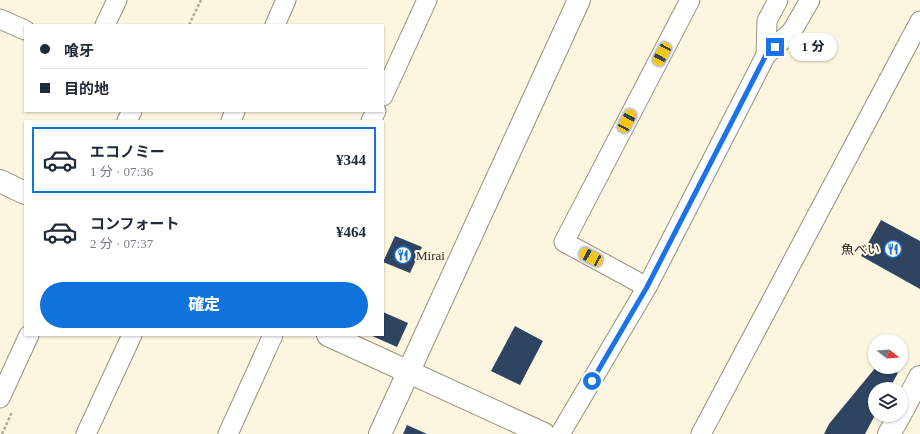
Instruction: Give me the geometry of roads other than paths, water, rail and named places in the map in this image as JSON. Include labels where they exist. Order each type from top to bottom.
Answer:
[{"type":"main road","points":[[380,434],[579,0]]},
{"type":"main road","points":[[0,181],[24,193]]},
{"type":"main road","points":[[330,336],[544,434]]},
{"type":"main road","points":[[908,399],[920,377]]},
{"type":"main road","points":[[890,434],[896,422]]},
{"type":"street","points":[[105,24],[117,0]]},
{"type":"street","points":[[275,24],[286,0]]},
{"type":"street","points":[[384,94],[428,0]]},
{"type":"street","points":[[647,287],[564,242],[690,0]]},
{"type":"street","points":[[766,55],[767,21],[778,0]]},
{"type":"street","points":[[560,434],[647,287],[766,55],[792,32],[810,0]]},
{"type":"street","points":[[0,18],[24,30]]},
{"type":"street","points":[[701,434],[920,21]]},
{"type":"street","points":[[0,398],[29,336]]},
{"type":"street","points":[[86,434],[132,336]]},
{"type":"street","points":[[228,434],[273,336]]},
{"type":"place","name":"魚べい","points":[[893,249]]},
{"type":"place","name":"Mirai","points":[[403,255]]}]
